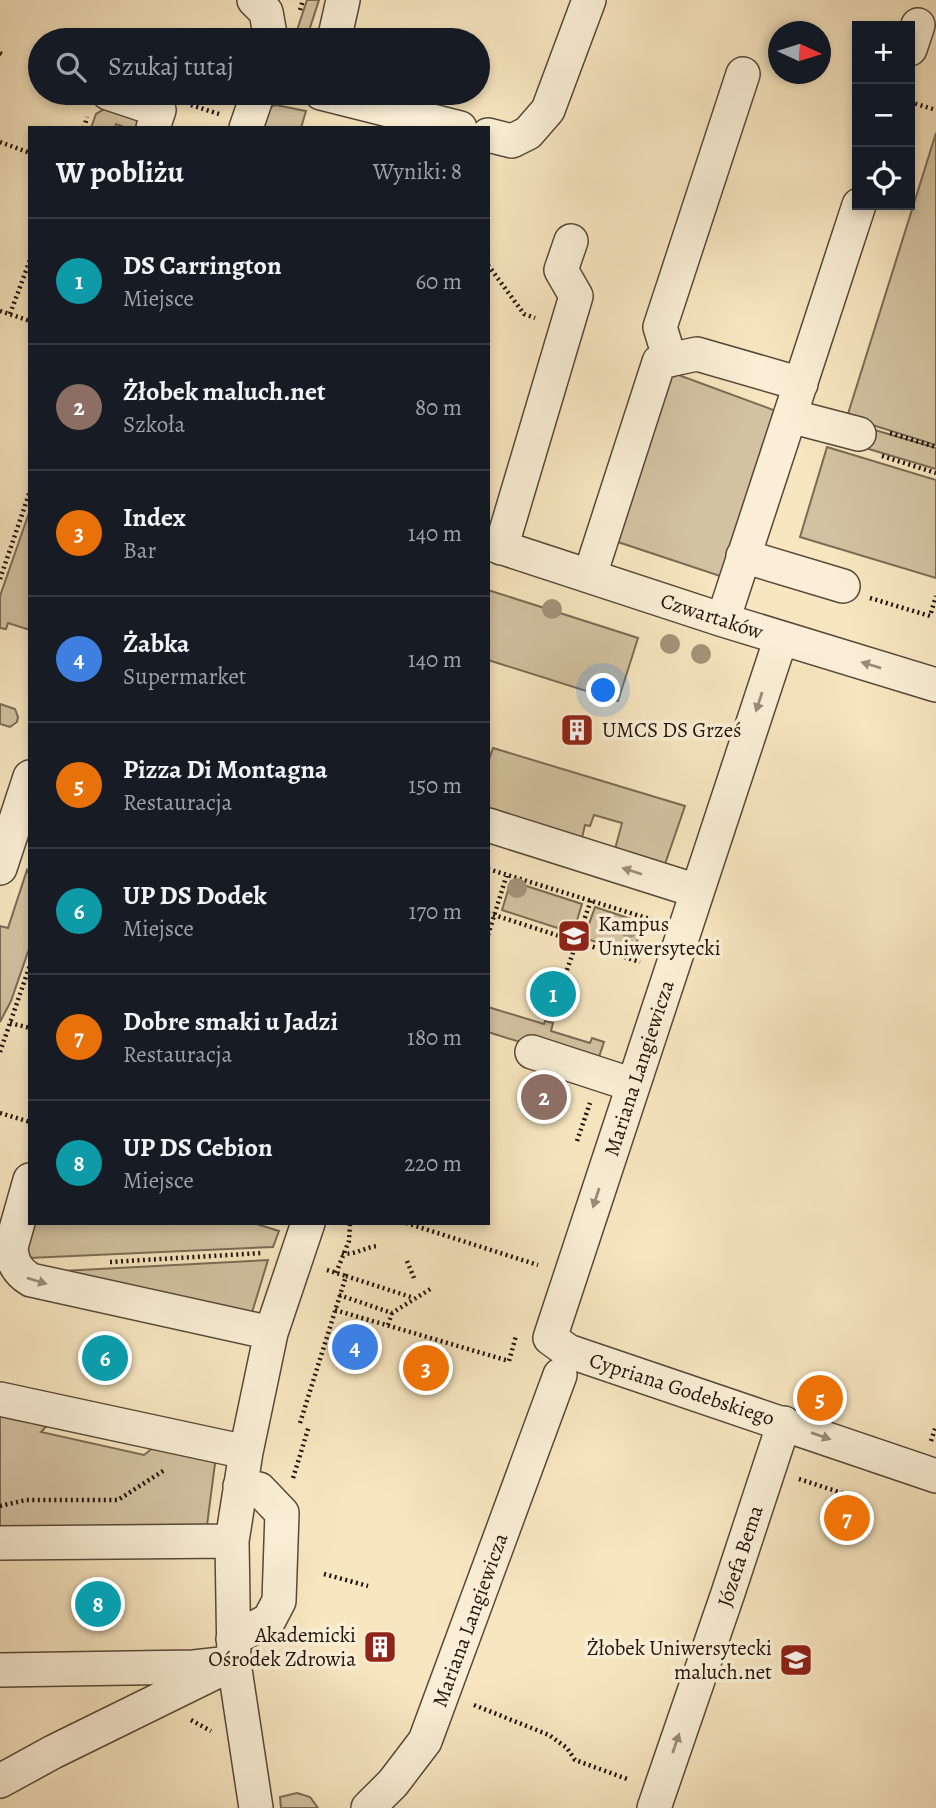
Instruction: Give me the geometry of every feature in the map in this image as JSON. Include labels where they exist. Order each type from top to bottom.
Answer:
[{"type":"street","points":[[254,0],[267,12],[269,28]]},
{"type":"street","points":[[337,28],[343,0]]},
{"type":"street","points":[[490,136],[512,141],[528,133],[548,110],[589,0]]},
{"type":"street","points":[[670,360],[660,327],[743,74]]},
{"type":"street","points":[[144,105],[159,110],[154,126]]},
{"type":"street","points":[[369,105],[452,126]]},
{"type":"street","points":[[723,620],[857,210]]},
{"type":"street","points":[[495,545],[576,296],[561,270],[570,241]]},
{"type":"street","points":[[590,575],[659,362],[697,354],[800,384]]},
{"type":"street","points":[[790,416],[859,435]]},
{"type":"street","name":"Czwartaków","points":[[495,545],[723,620],[936,685]]},
{"type":"street","points":[[743,556],[843,586]]},
{"type":"street","name":"Mariana Langiewicza","points":[[550,1338],[781,638]]},
{"type":"street","points":[[0,868],[28,783]]},
{"type":"street","points":[[490,826],[697,891]]},
{"type":"street","points":[[532,1052],[633,1085]]},
{"type":"street","points":[[28,1187],[11,1247],[12,1258],[22,1275],[31,1280],[271,1333]]},
{"type":"street","points":[[256,1808],[243,1732],[234,1651],[232,1541],[246,1452],[295,1226]]},
{"type":"street","name":"Cypriana Godebskiego","points":[[550,1338],[568,1351],[936,1475]]},
{"type":"street","name":"Mariana Langiewicza","points":[[368,1808],[393,1783],[425,1741],[560,1376]]},
{"type":"street","points":[[0,1399],[246,1452]]},
{"type":"street","name":"Józefa Bema","points":[[653,1808],[729,1592],[784,1423]]},
{"type":"street","points":[[0,1781],[157,1702],[234,1651],[269,1620],[279,1601],[282,1513],[259,1489],[240,1486]]},
{"type":"street","points":[[0,1543],[232,1541]]},
{"type":"street","points":[[0,1670],[194,1667],[234,1651]]},
{"type":"path","points":[[915,104],[936,110]]},
{"type":"path","points":[[194,105],[250,115]]},
{"type":"path","points":[[0,142],[28,152]]},
{"type":"path","points":[[10,314],[28,265]]},
{"type":"path","points":[[490,268],[524,314],[567,327]]},
{"type":"path","points":[[0,311],[28,320]]},
{"type":"path","points":[[859,435],[855,448],[936,473]]},
{"type":"path","points":[[0,579],[28,497]]},
{"type":"path","points":[[843,586],[845,590],[930,616],[936,596]]},
{"type":"path","points":[[490,870],[653,919],[650,927]]},
{"type":"path","points":[[490,929],[507,874]]},
{"type":"path","points":[[566,971],[591,900]]},
{"type":"path","points":[[490,914],[671,972]]},
{"type":"path","points":[[633,973],[641,949]]},
{"type":"path","points":[[0,1052],[28,971]]},
{"type":"path","points":[[10,1023],[28,1028]]},
{"type":"path","points":[[573,1153],[599,1073]]},
{"type":"path","points":[[0,1113],[28,1121]]},
{"type":"path","points":[[336,1273],[349,1241],[349,1225]]},
{"type":"path","points":[[412,1225],[538,1265]]},
{"type":"path","points":[[98,1262],[279,1252],[295,1226]]},
{"type":"path","points":[[342,1253],[350,1255],[377,1246]]},
{"type":"path","points":[[534,1277],[542,1253]]},
{"type":"path","points":[[407,1261],[414,1278]]},
{"type":"path","points":[[300,1423],[346,1276],[414,1298]]},
{"type":"path","points":[[388,1325],[392,1312],[432,1288]]},
{"type":"path","points":[[340,1295],[392,1312]]},
{"type":"path","points":[[335,1310],[509,1362],[519,1328]]},
{"type":"path","points":[[289,1489],[309,1426]]},
{"type":"path","points":[[0,1506],[26,1500],[118,1500],[205,1444]]},
{"type":"path","points":[[794,1477],[845,1494]]},
{"type":"path","points":[[324,1574],[368,1586]]},
{"type":"path","points":[[444,1693],[549,1735],[567,1748],[575,1760],[634,1782]]},
{"type":"path","points":[[157,1702],[218,1735],[243,1732]]},
{"type":"shaded area","points":[[307,0],[319,0],[310,28],[298,28]]},
{"type":"shaded area","points":[[276,105],[306,111],[302,126],[255,126],[269,107]]},
{"type":"shaded area","points":[[106,108],[142,120],[143,126],[92,126],[96,114]]},
{"type":"shaded area","points":[[936,133],[936,445],[847,417],[912,210],[915,210],[915,200]]},
{"type":"shaded area","points":[[665,370],[779,412],[726,578],[612,540]]},
{"type":"shaded area","points":[[868,428],[936,448],[936,469],[862,447]]},
{"type":"shaded area","points":[[827,447],[936,480],[936,578],[800,537]]},
{"type":"shaded area","points":[[28,516],[28,629],[8,623],[6,629],[0,628],[0,596]]},
{"type":"shaded area","points":[[490,591],[638,638],[618,701],[490,661]]},
{"type":"shaded area","points":[[0,704],[15,709],[17,722],[10,727],[0,724]]},
{"type":"shaded area","points":[[493,748],[685,806],[665,864],[615,849],[622,823],[594,815],[590,826],[585,825],[582,838],[490,809],[490,756]]},
{"type":"shaded area","points":[[27,870],[28,952],[11,1001],[0,1022],[0,926],[8,928]]},
{"type":"shaded area","points":[[511,881],[582,904],[573,933],[502,910]]},
{"type":"shaded area","points":[[595,907],[643,923],[633,954],[584,938]]},
{"type":"shaded area","points":[[490,1008],[544,1024],[545,1021],[553,1023],[551,1031],[590,1043],[592,1038],[604,1042],[596,1066],[490,1033]]},
{"type":"shaded area","points":[[31,1225],[260,1225],[279,1231],[273,1247],[29,1258],[26,1251]]},
{"type":"shaded area","points":[[268,1260],[250,1319],[42,1272]]},
{"type":"shaded area","points":[[0,1408],[53,1419],[41,1432],[144,1455],[159,1443],[216,1456],[206,1533],[0,1534]]},
{"type":"shaded area","points":[[297,1793],[310,1797],[318,1808],[281,1808],[280,1797]]},
{"type":"place","name":"UMCS DS Grześ","points":[[577,730]]},
{"type":"place","name":"Kampus Uniwersytecki","points":[[574,936]]},
{"type":"place","name":"DS Carrington","points":[[553,994]]},
{"type":"place","name":"Żłobek maluch.net","points":[[544,1097]]},
{"type":"place","name":"Żabka","points":[[355,1347]]},
{"type":"place","name":"UP DS Dodek","points":[[105,1358]]},
{"type":"place","name":"Index","points":[[426,1368]]},
{"type":"place","name":"Pizza Di Montagna","points":[[820,1398]]},
{"type":"place","name":"Dobre smaki u Jadzi","points":[[847,1518]]},
{"type":"place","name":"UP DS Cebion","points":[[98,1604]]},
{"type":"place","name":"Akademicki Ośrodek Zdrowia","points":[[380,1647]]},
{"type":"place","name":"Żłobek Uniwersytecki maluch.net","points":[[796,1660]]}]
